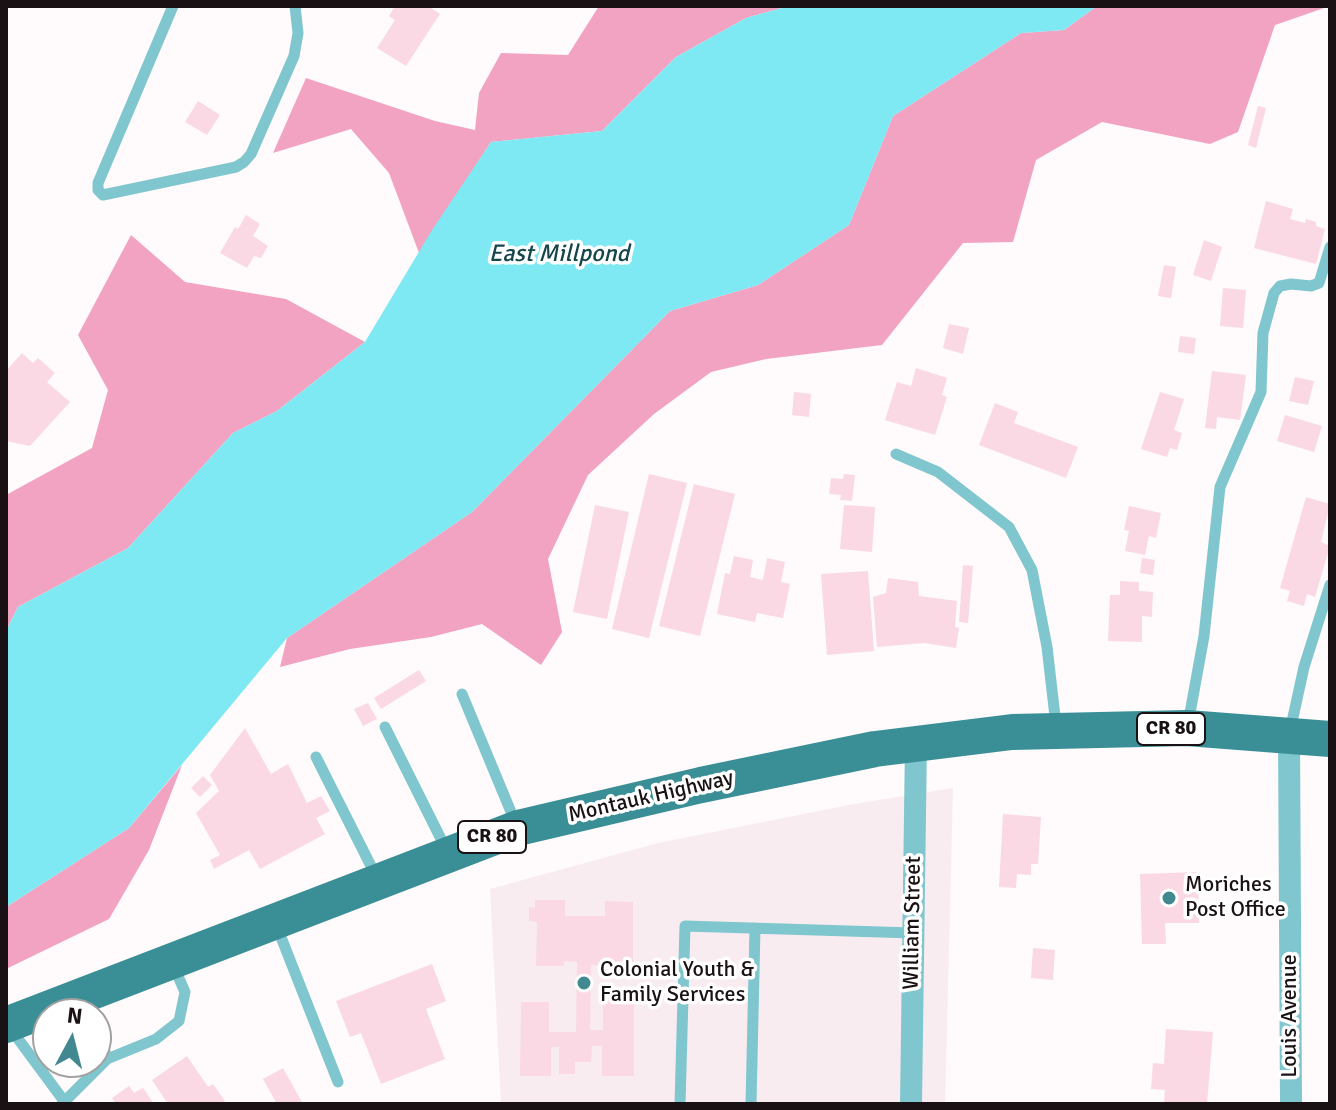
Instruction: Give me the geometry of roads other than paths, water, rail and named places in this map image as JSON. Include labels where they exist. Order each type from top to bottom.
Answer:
[{"type":"main road","name":"Montauk Highway","points":[[111,998],[171,962],[448,853],[518,828],[701,785],[916,742],[1012,732],[1187,728],[1330,739]]},
{"type":"main road","name":"Montauk Highway","points":[[7,1025],[32,1020]]},
{"type":"street","name":"Louis Avenue","points":[[1289,736],[1291,1104]]},
{"type":"street","name":"William Street","points":[[911,1104],[916,742]]},
{"type":"lane","points":[[173,6],[98,183],[98,190],[103,195],[236,167],[244,162],[251,154],[294,56],[298,33],[295,6]]},
{"type":"lane","points":[[1187,728],[1204,636],[1220,487],[1261,392],[1263,333],[1274,293],[1280,286],[1319,283],[1330,247]]},
{"type":"lane","points":[[896,454],[938,472],[1009,527],[1032,570],[1047,647],[1057,733]]},
{"type":"lane","points":[[1289,736],[1301,679],[1330,585]]},
{"type":"lane","points":[[462,694],[518,828]]},
{"type":"lane","points":[[385,727],[448,853]]},
{"type":"lane","points":[[316,757],[378,880]]},
{"type":"lane","points":[[276,922],[338,1082]]},
{"type":"lane","points":[[680,1104],[685,926],[913,933]]},
{"type":"lane","points":[[751,1104],[755,928]]},
{"type":"lane","points":[[112,1057],[156,1039],[179,1021],[185,992],[171,962]]},
{"type":"lane","points":[[7,1025],[63,1103],[88,1078]]},
{"type":"water","name":"East Millpond","points":[[789,6],[1097,6],[1064,30],[1021,33],[893,116],[849,225],[758,285],[670,311],[472,512],[287,638],[129,828],[6,907],[6,631],[18,607],[128,548],[233,433],[277,411],[365,342],[432,230],[491,142],[602,131],[676,57],[746,18]]},
{"type":"place","name":"Moriches Post Office","points":[[1169,898]]},
{"type":"place","name":"Colonial Youth & Family Services","points":[[584,983]]}]
